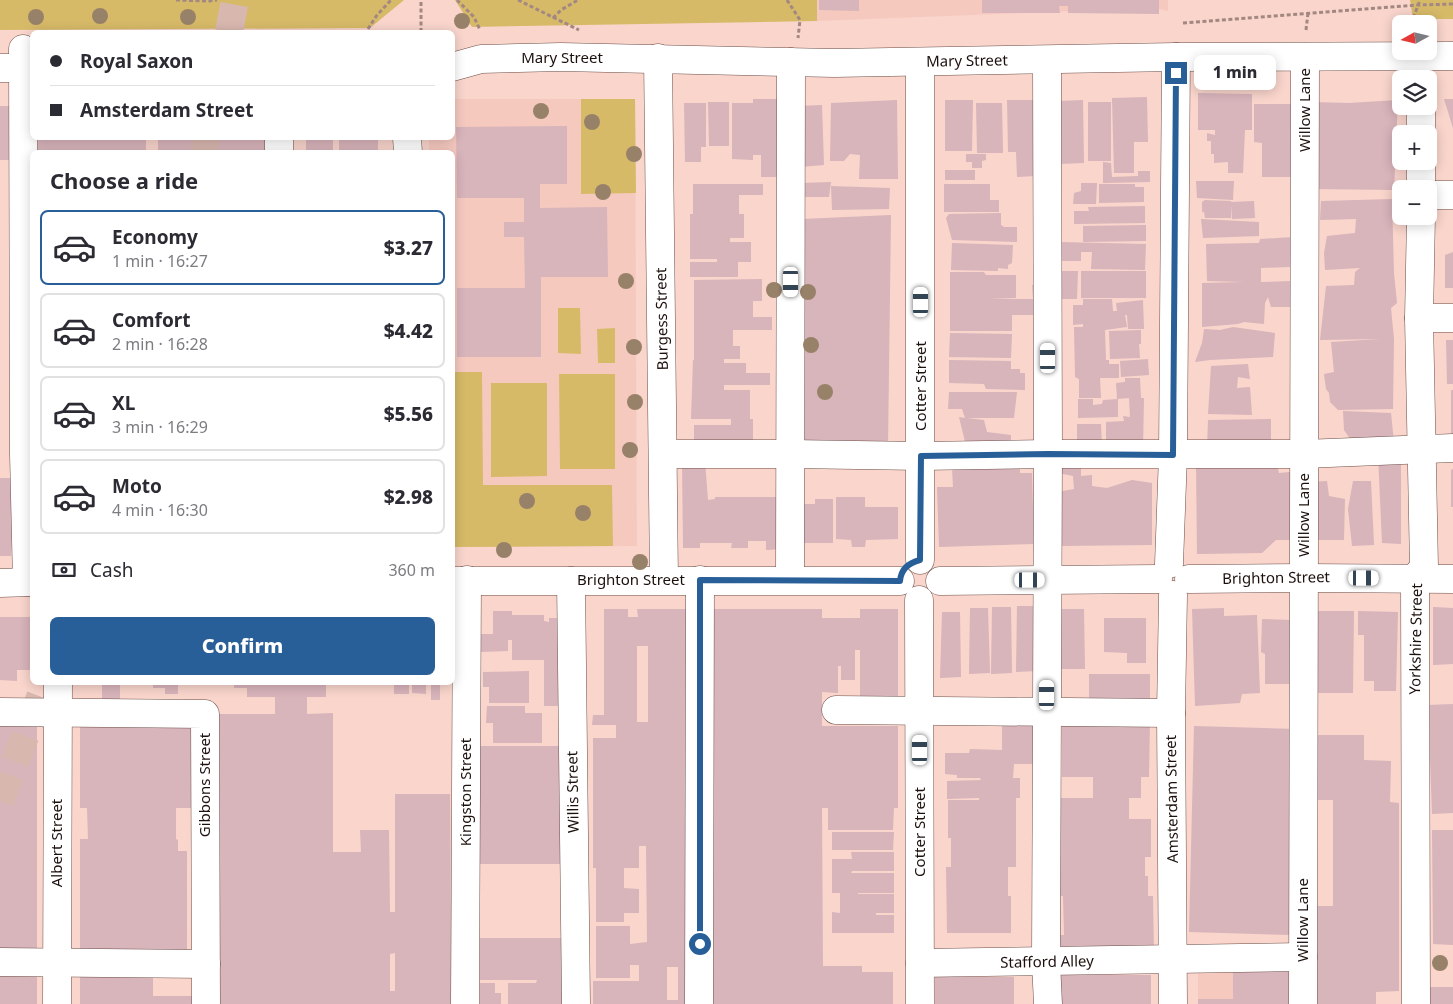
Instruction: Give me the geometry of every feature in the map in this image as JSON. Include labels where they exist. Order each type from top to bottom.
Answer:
[{"type":"street","name":"Mary Street","points":[[455,50],[481,59]]},
{"type":"street","name":"Mary Street","points":[[455,66],[481,59],[561,57],[791,62],[1306,57],[1421,68],[1453,56]]},
{"type":"street","name":"Amsterdam Street","points":[[1174,1004],[1171,713],[1176,57]]},
{"type":"street","name":"Willow Lane","points":[[1303,1004],[1306,57]]},
{"type":"street","points":[[0,582],[30,582],[12,453],[19,58]]},
{"type":"street","name":"Burgess Street","points":[[658,58],[664,580]]},
{"type":"street","points":[[1047,60],[1046,962],[1048,1004]]},
{"type":"street","points":[[790,580],[791,62]]},
{"type":"street","name":"Cotter Street","points":[[920,62],[920,560]]},
{"type":"street","points":[[1437,195],[1453,195]]},
{"type":"street","name":"Yorkshire Street","points":[[1416,1004],[1415,578],[1424,567],[1419,318],[1421,225]]},
{"type":"street","points":[[1419,318],[1453,318]]},
{"type":"street","points":[[664,454],[1173,455],[1304,454],[1453,448]]},
{"type":"street","points":[[920,560],[932,564],[940,581],[935,593],[919,600],[904,592],[900,581],[908,564],[920,560]]},
{"type":"street","name":"Brighton Street","points":[[940,581],[1304,578],[1453,579]]},
{"type":"street","points":[[700,580],[700,1004]]},
{"type":"street","name":"Brighton Street","points":[[460,581],[900,581]]},
{"type":"street","name":"Kingston Street","points":[[460,581],[465,1004]]},
{"type":"street","name":"Willis Street","points":[[571,581],[576,1004]]},
{"type":"street","name":"Cotter Street","points":[[919,600],[920,1004]]},
{"type":"street","name":"Albert Street","points":[[57,1004],[58,685]]},
{"type":"street","points":[[836,710],[1171,713]]},
{"type":"street","points":[[0,712],[58,713]]},
{"type":"street","name":"Gibbons Street","points":[[58,713],[205,714],[206,1004]]},
{"type":"street","name":"Stafford Alley","points":[[920,963],[1303,957]]},
{"type":"street","points":[[0,962],[206,964]]},
{"type":"path","points":[[176,0],[217,0]]},
{"type":"path","points":[[368,29],[377,15],[391,0]]},
{"type":"path","points":[[421,0],[421,30]]},
{"type":"path","points":[[457,0],[474,17],[480,30]]},
{"type":"path","points":[[518,0],[581,31]]},
{"type":"path","points":[[553,18],[561,10],[578,0]]},
{"type":"path","points":[[787,0],[800,20],[798,43],[791,62]]},
{"type":"path","points":[[1414,15],[1420,0]]},
{"type":"path","points":[[1183,23],[1453,4]]},
{"type":"shaded area","points":[[0,0],[404,0],[370,28],[0,30]]},
{"type":"shaded area","points":[[455,0],[817,0],[817,21],[472,27]]},
{"type":"shaded area","points":[[817,0],[1168,0],[1168,11],[1155,8],[817,21]]},
{"type":"shaded area","points":[[1410,0],[1453,0],[1453,19],[1438,19],[1438,15],[1412,15]]},
{"type":"shaded area","points":[[455,99],[635,99],[637,546],[455,547],[455,150],[429,150],[429,140],[455,140]]},
{"type":"shaded area","points":[[581,99],[635,99],[636,193],[581,194]]},
{"type":"shaded area","points":[[558,308],[580,308],[581,354],[558,353]]},
{"type":"shaded area","points":[[615,328],[615,363],[598,363],[597,329]]},
{"type":"shaded area","points":[[455,372],[482,372],[483,485],[612,485],[613,546],[455,547]]},
{"type":"shaded area","points":[[559,374],[615,374],[615,469],[560,469]]},
{"type":"shaded area","points":[[491,383],[547,383],[547,476],[491,477]]},
{"type":"shaded area","points":[[1198,969],[1290,970],[1290,1004],[1198,1004]]},
{"type":"building","points":[[819,0],[859,0],[859,11],[819,10]]},
{"type":"building","points":[[982,0],[1159,0],[1159,14],[1068,13],[1068,6],[1059,6],[1060,13],[982,13]]},
{"type":"building","points":[[1198,93],[1252,94],[1252,130],[1245,130],[1243,173],[1228,173],[1228,162],[1214,163],[1214,154],[1211,154],[1211,141],[1207,141],[1207,133],[1215,135],[1215,130],[1198,130]]},
{"type":"building","points":[[1147,97],[1148,142],[1134,142],[1134,173],[1114,173],[1112,98]]},
{"type":"building","points":[[753,99],[781,99],[781,177],[761,177],[761,155],[753,155],[753,160],[732,159],[732,103],[753,103]]},
{"type":"building","points":[[1444,99],[1453,99],[1453,128]]},
{"type":"building","points":[[897,100],[898,179],[859,179],[860,155],[850,154],[844,161],[830,161],[831,103]]},
{"type":"building","points":[[945,100],[973,100],[972,151],[945,151]]},
{"type":"building","points":[[1007,100],[1035,100],[1036,176],[1017,177],[1016,152],[1008,152]]},
{"type":"building","points":[[1083,100],[1084,163],[1059,164],[1058,101]]},
{"type":"building","points":[[1392,100],[1392,115],[1397,115],[1397,125],[1392,125],[1392,170],[1395,170],[1392,190],[1312,189],[1313,102],[1349,103]]},
{"type":"building","points":[[708,102],[729,102],[729,146],[709,146]]},
{"type":"building","points":[[1088,102],[1111,102],[1111,161],[1088,161]]},
{"type":"building","points":[[684,103],[706,103],[706,147],[701,147],[701,162],[685,162]]},
{"type":"building","points":[[976,103],[1002,103],[1003,153],[977,153]]},
{"type":"building","points":[[1254,104],[1292,104],[1292,177],[1262,177],[1262,143],[1254,142]]},
{"type":"building","points":[[822,105],[824,165],[800,167],[798,106]]},
{"type":"building","points":[[0,106],[9,106],[9,160],[0,160]]},
{"type":"building","points":[[567,126],[567,184],[540,184],[540,208],[607,207],[608,277],[541,277],[541,357],[457,357],[457,288],[525,288],[524,237],[504,237],[504,222],[524,222],[524,198],[457,198],[456,127]]},
{"type":"building","points":[[38,140],[105,140],[105,150],[38,150]]},
{"type":"building","points":[[105,140],[146,140],[146,150],[105,150]]},
{"type":"building","points":[[158,140],[198,140],[198,150],[158,150]]},
{"type":"building","points":[[215,140],[272,140],[272,150],[215,150]]},
{"type":"building","points":[[306,140],[333,140],[333,150],[306,150]]},
{"type":"building","points":[[339,140],[378,140],[378,150],[339,150]]},
{"type":"building","points":[[966,154],[986,154],[986,160],[982,161],[982,168],[972,168],[972,162],[966,162]]},
{"type":"building","points":[[1103,162],[1111,163],[1112,177],[1138,176],[1138,171],[1150,171],[1150,182],[1103,183]]},
{"type":"building","points":[[945,170],[975,170],[975,180],[945,180]]},
{"type":"building","points":[[1196,181],[1234,181],[1233,200],[1197,198]]},
{"type":"building","points":[[831,182],[829,197],[803,197],[801,183]]},
{"type":"building","points":[[1081,183],[1097,183],[1096,204],[1073,204],[1074,193],[1081,191]]},
{"type":"building","points":[[693,184],[763,184],[763,195],[739,195],[739,214],[744,214],[744,238],[730,238],[730,242],[751,242],[751,262],[738,262],[738,277],[690,277],[690,262],[717,262],[717,259],[690,259],[690,214],[693,214]]},
{"type":"building","points":[[944,184],[990,184],[990,200],[999,200],[999,212],[944,212]]},
{"type":"building","points":[[1099,184],[1135,184],[1135,187],[1144,187],[1144,202],[1099,203]]},
{"type":"building","points":[[831,186],[890,188],[889,209],[832,210]]},
{"type":"building","points":[[1392,199],[1394,273],[1397,303],[1391,308],[1394,339],[1393,409],[1338,410],[1330,402],[1324,374],[1334,372],[1331,342],[1381,339],[1320,340],[1326,286],[1354,285],[1355,272],[1360,268],[1325,270],[1324,253],[1327,236],[1355,233],[1356,219],[1320,220],[1321,201]]},
{"type":"building","points":[[1205,200],[1254,201],[1255,218],[1232,219],[1231,205],[1231,218],[1205,218],[1204,212],[1202,212],[1202,202]]},
{"type":"building","points":[[1145,206],[1145,223],[1074,224],[1074,211],[1089,211],[1088,207]]},
{"type":"building","points":[[1001,213],[1001,225],[1004,227],[1017,227],[1017,242],[952,240],[946,218],[949,214]]},
{"type":"building","points":[[891,215],[888,448],[800,447],[802,219]]},
{"type":"building","points":[[1201,219],[1259,222],[1259,236],[1203,238]]},
{"type":"building","points":[[1146,225],[1146,241],[1083,242],[1083,226]]},
{"type":"building","points":[[1293,237],[1290,267],[1261,268],[1261,282],[1291,281],[1290,307],[1271,307],[1268,297],[1265,303],[1264,324],[1244,322],[1202,327],[1202,283],[1245,282],[1207,281],[1206,244],[1259,243],[1260,239]]},
{"type":"building","points":[[1058,242],[1146,244],[1145,270],[1091,269],[1092,252],[1081,252],[1081,261],[1057,261]]},
{"type":"building","points":[[952,243],[1013,245],[1012,263],[1008,265],[1008,269],[998,268],[998,271],[951,270]]},
{"type":"building","points":[[1453,252],[1453,288],[1445,288],[1445,255]]},
{"type":"building","points":[[1056,271],[1078,271],[1077,299],[1056,299]]},
{"type":"building","points":[[1081,271],[1146,271],[1146,298],[1081,298]]},
{"type":"building","points":[[950,272],[984,272],[986,275],[1016,275],[1016,298],[987,299],[1033,299],[1032,285],[1036,285],[1037,315],[1012,315],[1012,331],[950,331]]},
{"type":"building","points":[[762,279],[762,301],[753,301],[753,317],[772,317],[772,330],[733,330],[733,346],[740,346],[740,359],[724,359],[724,363],[746,363],[746,373],[770,373],[770,385],[724,385],[724,390],[750,390],[750,419],[753,419],[753,449],[694,449],[694,425],[731,425],[731,419],[691,419],[694,360],[694,280]]},
{"type":"building","points":[[1083,299],[1112,299],[1113,311],[1117,311],[1116,303],[1143,300],[1144,329],[1128,329],[1127,315],[1125,315],[1127,327],[1105,330],[1106,360],[1109,360],[1109,364],[1119,364],[1119,378],[1100,378],[1101,398],[1079,398],[1079,379],[1075,377],[1074,327],[1083,327],[1083,324],[1073,325],[1073,305],[1083,305]]},
{"type":"building","points":[[1233,327],[1275,333],[1273,357],[1195,362],[1202,343],[1204,329],[1220,330]]},
{"type":"building","points":[[1141,330],[1140,358],[1110,359],[1109,331]]},
{"type":"building","points":[[950,333],[1012,334],[1011,358],[949,357]]},
{"type":"building","points":[[1446,340],[1453,340],[1453,384],[1447,384]]},
{"type":"building","points":[[1148,359],[1149,375],[1121,377],[1120,361]]},
{"type":"building","points":[[949,360],[1011,361],[1011,369],[1020,369],[1020,373],[1025,373],[1025,390],[986,389],[984,384],[949,383]]},
{"type":"building","points":[[1248,364],[1250,379],[1238,377],[1237,388],[1250,387],[1252,415],[1208,414],[1211,366]]},
{"type":"building","points":[[1125,378],[1140,378],[1141,398],[1144,398],[1143,448],[1106,448],[1106,422],[1124,421],[1123,416],[1130,417],[1129,398],[1117,399],[1116,383],[1125,382]]},
{"type":"building","points":[[1451,390],[1453,390],[1453,435],[1451,435]]},
{"type":"building","points":[[949,392],[1017,392],[1014,418],[967,418],[984,420],[987,432],[1011,435],[1011,447],[967,450],[959,417],[965,418],[962,409],[948,409]]},
{"type":"building","points":[[1078,399],[1093,399],[1093,405],[1102,404],[1103,400],[1118,399],[1118,417],[1078,418]]},
{"type":"building","points":[[1343,411],[1391,413],[1394,442],[1353,443],[1344,430]]},
{"type":"building","points":[[1271,419],[1271,444],[1207,448],[1208,420]]},
{"type":"building","points":[[1077,424],[1101,424],[1102,447],[1077,447]]},
{"type":"building","points":[[1378,455],[1401,456],[1401,544],[1382,543]]},
{"type":"building","points":[[1056,459],[1081,464],[1081,476],[1092,475],[1092,486],[1107,488],[1132,480],[1152,483],[1152,545],[1059,546],[1057,492],[1074,489],[1073,476],[1058,473]]},
{"type":"building","points":[[705,461],[708,500],[715,499],[715,497],[783,497],[784,549],[766,550],[766,541],[748,541],[748,548],[731,548],[732,543],[700,543],[700,548],[683,548],[682,462]]},
{"type":"building","points":[[1276,461],[1279,473],[1290,472],[1293,540],[1276,540],[1262,553],[1197,554],[1196,463]]},
{"type":"building","points":[[1020,466],[1020,473],[1032,473],[1034,544],[939,547],[937,487],[953,487],[952,468]]},
{"type":"building","points":[[1453,469],[1453,507],[1451,507],[1451,470]]},
{"type":"building","points":[[0,478],[14,478],[11,556],[0,556]]},
{"type":"building","points":[[1327,481],[1329,496],[1345,499],[1344,540],[1309,540],[1309,482]]},
{"type":"building","points":[[1353,481],[1371,481],[1374,545],[1352,546],[1348,509]]},
{"type":"building","points":[[836,497],[865,497],[865,507],[898,507],[898,539],[866,540],[865,547],[852,547],[851,540],[836,539]]},
{"type":"building","points":[[815,499],[833,499],[833,543],[801,543],[800,504],[815,504]]},
{"type":"building","points":[[1017,606],[1035,606],[1037,671],[1016,672]]},
{"type":"building","points":[[992,607],[1011,607],[1012,673],[991,674]]},
{"type":"building","points":[[1433,607],[1453,608],[1453,664],[1433,665]]},
{"type":"building","points":[[970,608],[988,608],[990,673],[969,674]]},
{"type":"building","points":[[1224,608],[1224,616],[1257,615],[1260,693],[1242,694],[1240,703],[1195,706],[1192,609]]},
{"type":"building","points":[[604,609],[628,609],[628,617],[638,617],[637,609],[694,609],[691,1004],[593,1004],[593,981],[639,981],[639,965],[630,965],[630,978],[596,978],[596,926],[630,926],[630,944],[647,942],[646,846],[639,846],[639,868],[624,868],[624,888],[639,889],[639,913],[624,913],[624,922],[596,922],[596,868],[593,868],[593,738],[616,738],[616,725],[592,725],[593,715],[604,715]],"holes":[[[637,646],[648,646],[648,722],[637,722]],[[667,967],[678,967],[678,1000],[667,1000]]]},
{"type":"building","points":[[704,609],[822,609],[822,618],[860,618],[860,609],[898,609],[898,705],[860,705],[860,650],[855,650],[855,680],[841,680],[841,666],[838,666],[838,693],[822,692],[822,726],[898,726],[898,808],[894,808],[893,830],[828,830],[828,808],[822,808],[823,966],[862,966],[862,972],[893,972],[893,1004],[705,1004]]},
{"type":"building","points":[[1055,609],[1084,609],[1085,669],[1056,669]]},
{"type":"building","points":[[493,611],[512,611],[512,615],[544,615],[544,621],[549,622],[549,618],[570,618],[570,706],[544,706],[544,660],[512,660],[512,640],[508,640],[508,651],[481,652],[481,634],[493,634]]},
{"type":"building","points":[[1311,611],[1354,611],[1353,693],[1311,693]]},
{"type":"building","points":[[1358,611],[1398,612],[1396,691],[1374,691],[1374,681],[1364,681],[1364,635],[1358,635]]},
{"type":"building","points":[[942,612],[960,612],[961,677],[940,678]]},
{"type":"building","points":[[0,617],[30,617],[30,670],[17,670],[17,681],[0,680]]},
{"type":"building","points":[[1104,618],[1146,618],[1146,663],[1127,663],[1127,653],[1104,652]]},
{"type":"building","points":[[1262,619],[1291,620],[1290,684],[1265,684],[1265,654],[1261,652]]},
{"type":"building","points":[[529,671],[529,703],[489,703],[489,687],[483,687],[483,672]]},
{"type":"building","points":[[1089,674],[1150,674],[1150,705],[1089,699]]},
{"type":"building","points":[[102,685],[120,685],[120,707],[102,707]]},
{"type":"building","points":[[153,685],[178,685],[178,694],[165,694],[165,688],[153,688]]},
{"type":"building","points":[[234,685],[326,685],[326,697],[307,697],[307,714],[333,713],[333,852],[361,852],[360,830],[389,830],[390,912],[395,912],[395,794],[450,794],[451,912],[456,912],[456,1004],[211,1004],[197,808],[176,808],[178,851],[187,851],[187,955],[80,955],[80,839],[88,839],[87,808],[80,808],[80,719],[210,714],[275,714],[275,697],[247,697],[247,688],[234,688]],"holes":[[[395,953],[395,991],[390,991],[390,954]]]},
{"type":"building","points":[[394,685],[409,685],[409,694],[394,694]]},
{"type":"building","points":[[412,685],[426,685],[426,694],[412,693]]},
{"type":"building","points":[[431,685],[440,685],[440,700],[431,700]]},
{"type":"building","points":[[1453,704],[1453,813],[1432,814],[1428,705]]},
{"type":"building","points":[[487,706],[525,706],[525,713],[542,713],[542,743],[493,743],[493,723],[486,723]]},
{"type":"building","points":[[1002,716],[1038,717],[1037,764],[1014,764],[1013,778],[1020,778],[1020,798],[1016,798],[1016,867],[1008,867],[1008,896],[1011,896],[1011,933],[947,933],[946,867],[951,867],[951,838],[948,838],[948,800],[979,800],[979,798],[947,799],[947,781],[981,780],[980,778],[957,778],[957,775],[945,774],[945,753],[969,753],[970,749],[1002,750]]},
{"type":"building","points":[[0,718],[37,718],[37,955],[0,955]]},
{"type":"building","points":[[1062,719],[1150,719],[1149,777],[1141,777],[1141,798],[1129,798],[1129,819],[1151,819],[1151,857],[1145,857],[1145,876],[1148,876],[1148,896],[1153,896],[1154,954],[1061,956],[1060,935],[1064,935],[1063,896],[1059,896],[1060,798],[1093,798],[1093,777],[1062,777]]},
{"type":"building","points":[[1194,726],[1296,729],[1291,935],[1189,932]]},
{"type":"building","points":[[1310,735],[1364,735],[1364,760],[1391,761],[1390,802],[1399,803],[1399,991],[1376,992],[1376,1004],[1310,1004],[1309,906],[1333,906],[1333,800],[1310,800]]},
{"type":"building","points":[[480,746],[570,746],[571,864],[480,864]]},
{"type":"building","points":[[1432,830],[1453,830],[1453,945],[1433,944]]},
{"type":"building","points":[[832,832],[894,832],[893,850],[832,850]]},
{"type":"building","points":[[851,852],[894,852],[894,871],[852,871],[851,873],[894,873],[894,893],[858,894],[894,894],[894,913],[876,913],[876,915],[894,915],[894,933],[832,933],[832,912],[840,913],[840,893],[832,893],[832,859],[852,859]]},
{"type":"building","points":[[480,938],[571,938],[571,1004],[508,1004],[508,983],[536,983],[537,980],[480,980]]},
{"type":"building","points":[[0,969],[37,969],[37,1004],[0,1004]]},
{"type":"building","points":[[80,969],[153,969],[153,996],[198,996],[198,1004],[80,1004]]},
{"type":"building","points":[[1233,969],[1290,970],[1290,1004],[1198,1004],[1198,999],[1233,999]]},
{"type":"building","points":[[1059,975],[1151,975],[1151,1004],[1059,1004]]},
{"type":"building","points":[[935,977],[1014,977],[1014,1004],[935,1004]]},
{"type":"building","points":[[480,983],[495,983],[495,993],[501,993],[501,1004],[480,1004]]},
{"type":"building","points":[[1430,987],[1453,987],[1453,1004],[1430,1004]]},
{"type":"tunnel","points":[[229,30],[235,0]]},
{"type":"tunnel","points":[[204,150],[207,140]]},
{"type":"tunnel","points":[[0,801],[45,685]]},
{"type":"route","points":[[700,944],[700,580],[900,581],[901,575],[908,564],[920,560],[921,456],[1173,455],[1176,73]]}]
